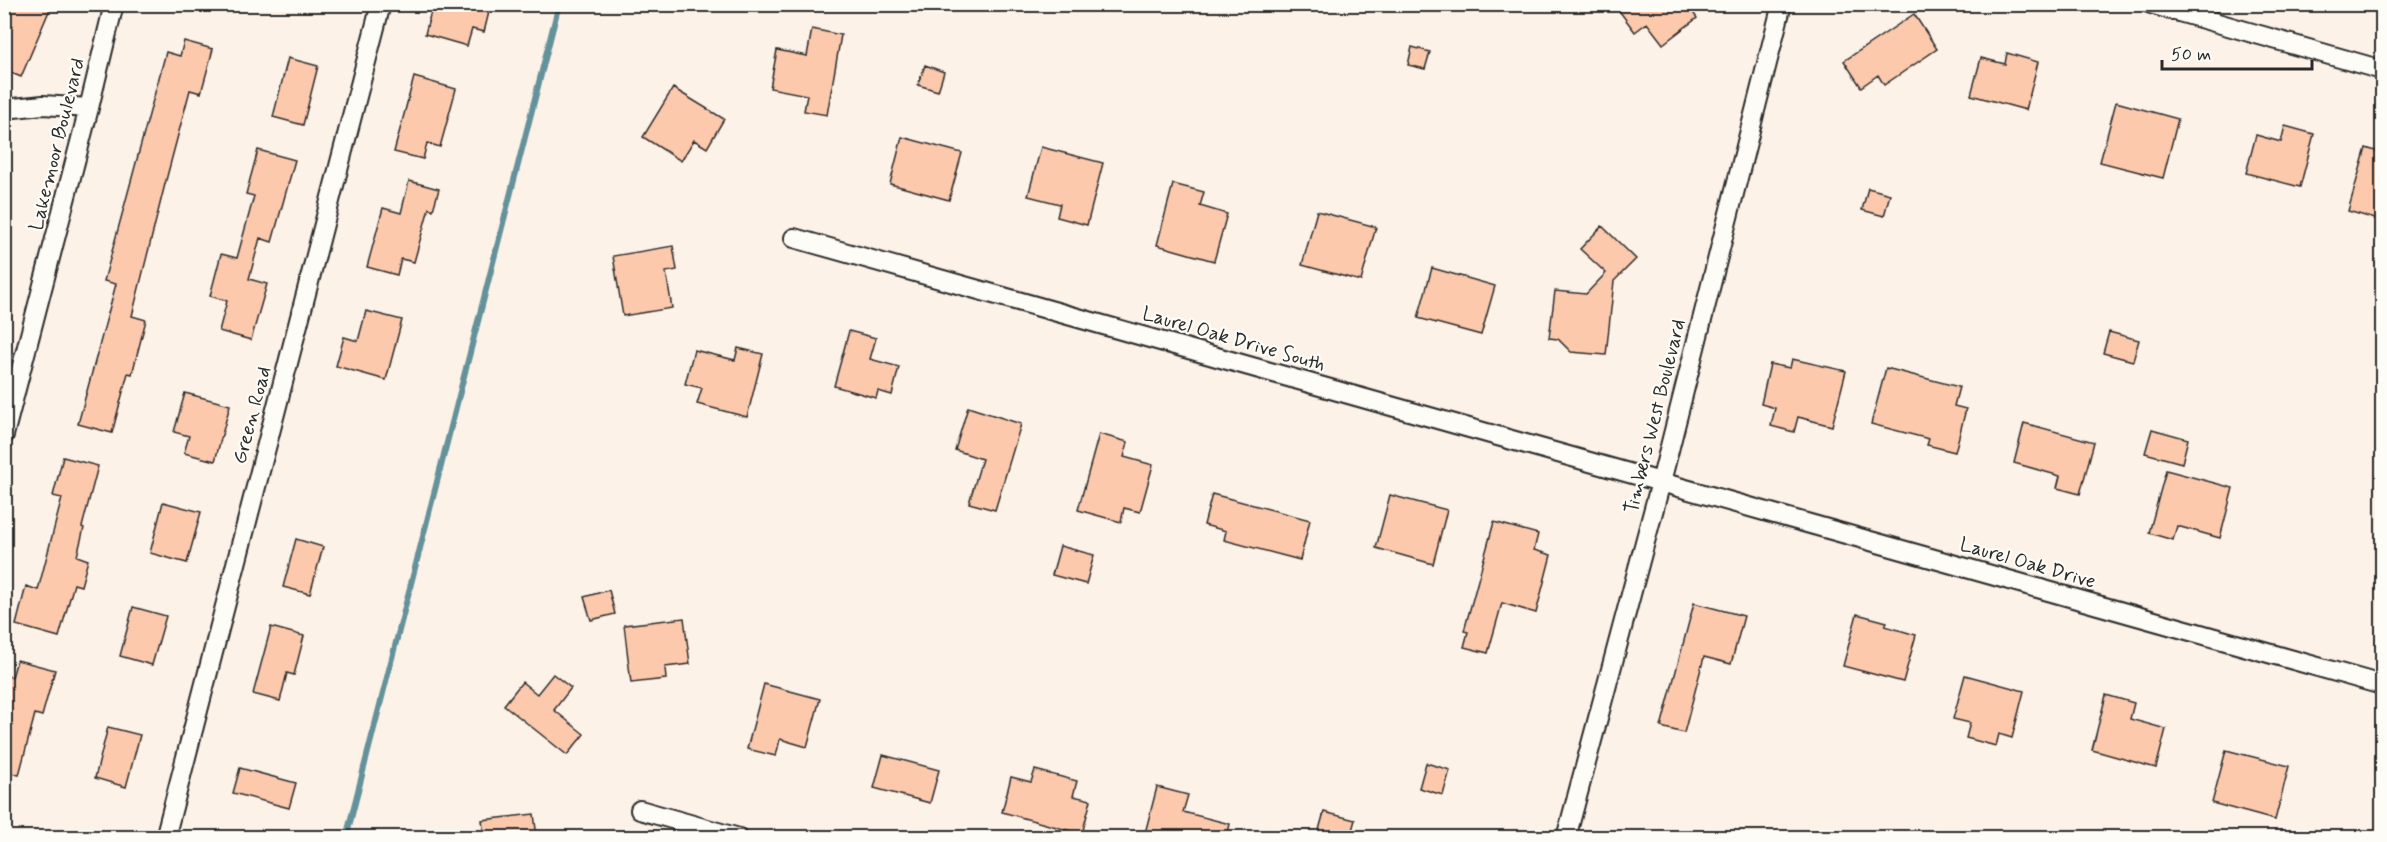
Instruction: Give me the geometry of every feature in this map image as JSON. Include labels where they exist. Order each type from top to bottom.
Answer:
[{"type":"street","name":"Lakemoor Boulevard","points":[[6,425],[114,4]]},
{"type":"street","name":"Green Road","points":[[165,837],[381,4]]},
{"type":"street","name":"Timbers West Boulevard","points":[[1566,837],[1661,482],[1782,4]]},
{"type":"street","points":[[2151,4],[2382,70]]},
{"type":"street","points":[[4,109],[44,105],[89,108]]},
{"type":"street","name":"Laurel Oak Drive South","points":[[794,238],[1661,482]]},
{"type":"street","name":"Laurel Oak Drive","points":[[1661,482],[2382,685]]},
{"type":"street","points":[[640,810],[739,837]]},
{"type":"building","points":[[12,4],[52,4],[21,77],[4,70],[4,22]]},
{"type":"building","points":[[433,4],[491,4],[484,32],[472,29],[467,46],[425,34]]},
{"type":"building","points":[[1614,4],[1687,4],[1697,18],[1663,44],[1647,23],[1635,32]]},
{"type":"building","points":[[1914,14],[1937,49],[1884,85],[1878,75],[1861,87],[1844,61]]},
{"type":"building","points":[[812,29],[841,35],[827,115],[804,111],[807,95],[770,88],[777,50],[807,56]]},
{"type":"building","points":[[184,41],[213,49],[201,93],[190,90],[165,184],[132,316],[146,320],[132,374],[128,373],[112,433],[78,424],[116,284],[104,281],[166,52],[180,56]]},
{"type":"building","points":[[1412,47],[1430,52],[1425,69],[1408,65]]},
{"type":"building","points":[[2007,53],[2038,62],[2026,110],[1971,95],[1981,58],[2005,64]]},
{"type":"building","points":[[288,58],[318,66],[303,125],[273,117]]},
{"type":"building","points":[[925,65],[944,72],[938,91],[918,85]]},
{"type":"building","points":[[414,77],[456,89],[440,147],[427,143],[423,159],[394,152]]},
{"type":"building","points":[[673,88],[724,119],[707,148],[694,140],[681,161],[643,137]]},
{"type":"building","points":[[2116,102],[2178,119],[2163,178],[2100,162]]},
{"type":"building","points":[[2285,126],[2314,134],[2300,187],[2246,173],[2256,135],[2281,142]]},
{"type":"building","points":[[902,137],[962,153],[949,200],[890,184]]},
{"type":"building","points":[[1041,147],[1103,163],[1087,225],[1057,217],[1060,204],[1028,196]]},
{"type":"building","points":[[2366,148],[2382,153],[2382,221],[2348,211]]},
{"type":"building","points":[[258,150],[295,160],[272,242],[260,238],[249,279],[267,284],[251,340],[219,331],[227,301],[210,296],[221,254],[237,258],[254,196],[246,194]]},
{"type":"building","points":[[409,181],[439,189],[433,210],[429,208],[414,262],[401,259],[397,275],[367,267],[383,208],[401,213]]},
{"type":"building","points":[[1173,184],[1204,192],[1200,206],[1227,214],[1214,261],[1157,245]]},
{"type":"building","points":[[1868,188],[1890,194],[1884,216],[1862,210]]},
{"type":"building","points":[[1317,211],[1376,227],[1361,281],[1302,265]]},
{"type":"building","points":[[1602,226],[1636,259],[1614,281],[1606,355],[1571,352],[1558,339],[1549,338],[1555,291],[1586,294],[1606,273],[1580,249]]},
{"type":"building","points":[[673,246],[677,270],[666,272],[672,308],[623,316],[613,256]]},
{"type":"building","points":[[1432,268],[1495,286],[1481,335],[1418,318]]},
{"type":"building","points":[[366,311],[402,320],[386,380],[336,366],[344,337],[358,341]]},
{"type":"building","points":[[849,331],[876,338],[870,359],[899,367],[892,395],[878,391],[876,398],[834,386]]},
{"type":"building","points":[[2109,332],[2139,340],[2133,361],[2103,353]]},
{"type":"building","points":[[738,348],[763,354],[747,417],[697,404],[702,388],[685,384],[694,350],[735,360]]},
{"type":"building","points":[[1792,359],[1846,371],[1832,426],[1798,417],[1794,432],[1771,426],[1775,408],[1761,404],[1770,364],[1790,368]]},
{"type":"building","points":[[1886,368],[1959,387],[1954,406],[1966,409],[1955,452],[1927,445],[1929,439],[1871,424]]},
{"type":"building","points":[[185,393],[230,405],[215,461],[184,453],[189,436],[174,432]]},
{"type":"building","points":[[968,407],[1021,424],[995,510],[969,503],[982,459],[955,450]]},
{"type":"building","points":[[2024,423],[2094,442],[2080,494],[2057,488],[2060,476],[2014,463]]},
{"type":"building","points":[[2152,429],[2188,439],[2182,463],[2145,453]]},
{"type":"building","points":[[1099,434],[1128,442],[1124,457],[1153,465],[1140,512],[1124,508],[1121,522],[1078,510]]},
{"type":"building","points":[[63,457],[98,466],[77,556],[88,560],[81,586],[74,584],[59,637],[16,625],[26,586],[38,590],[62,498],[53,496]]},
{"type":"building","points":[[2166,470],[2233,488],[2220,538],[2177,526],[2173,540],[2149,533]]},
{"type":"building","points":[[1212,494],[1310,520],[1300,560],[1224,540],[1226,531],[1204,525]]},
{"type":"building","points":[[1390,495],[1447,510],[1433,564],[1376,548]]},
{"type":"building","points":[[163,502],[201,512],[187,563],[150,553]]},
{"type":"building","points":[[1494,522],[1538,534],[1534,550],[1551,555],[1536,613],[1502,603],[1488,653],[1464,647],[1468,632],[1464,631]]},
{"type":"building","points":[[296,539],[323,547],[310,594],[283,587]]},
{"type":"building","points":[[1060,546],[1094,555],[1086,584],[1052,575]]},
{"type":"building","points":[[609,590],[615,614],[591,620],[584,597]]},
{"type":"building","points":[[1694,603],[1744,616],[1731,664],[1704,657],[1684,733],[1661,727]]},
{"type":"building","points":[[133,607],[166,616],[152,665],[120,656]]},
{"type":"building","points":[[1857,614],[1887,622],[1885,626],[1916,635],[1903,682],[1843,666]]},
{"type":"building","points":[[684,618],[690,664],[665,667],[666,679],[631,683],[624,625]]},
{"type":"building","points":[[271,627],[304,636],[294,675],[287,673],[280,701],[253,694]]},
{"type":"building","points":[[17,660],[55,670],[42,716],[35,714],[19,775],[4,771],[4,675],[12,677]]},
{"type":"building","points":[[553,674],[571,688],[554,710],[584,734],[567,755],[504,705],[522,682],[537,694]]},
{"type":"building","points":[[1965,675],[2024,691],[2012,738],[1999,734],[1996,746],[1966,738],[1970,723],[1953,719]]},
{"type":"building","points":[[764,684],[820,699],[807,747],[780,739],[776,756],[747,749]]},
{"type":"building","points":[[2106,695],[2134,703],[2130,719],[2166,729],[2156,768],[2092,750]]},
{"type":"building","points":[[108,727],[140,735],[126,787],[95,778]]},
{"type":"building","points":[[2226,750],[2289,766],[2275,820],[2212,803]]},
{"type":"building","points":[[883,755],[939,770],[930,803],[874,788]]},
{"type":"building","points":[[1426,763],[1450,770],[1443,795],[1419,788]]},
{"type":"building","points":[[240,768],[296,783],[289,808],[233,793]]},
{"type":"building","points":[[1035,770],[1077,781],[1073,796],[1091,800],[1082,834],[1002,812],[1011,777],[1031,782]]},
{"type":"building","points":[[1157,787],[1188,795],[1183,812],[1230,824],[1227,837],[1144,837]]},
{"type":"building","points":[[1324,812],[1355,820],[1350,837],[1317,837]]},
{"type":"building","points":[[534,814],[537,837],[484,837],[482,820]]},
{"type":"waterway","points":[[346,838],[559,4]]}]
